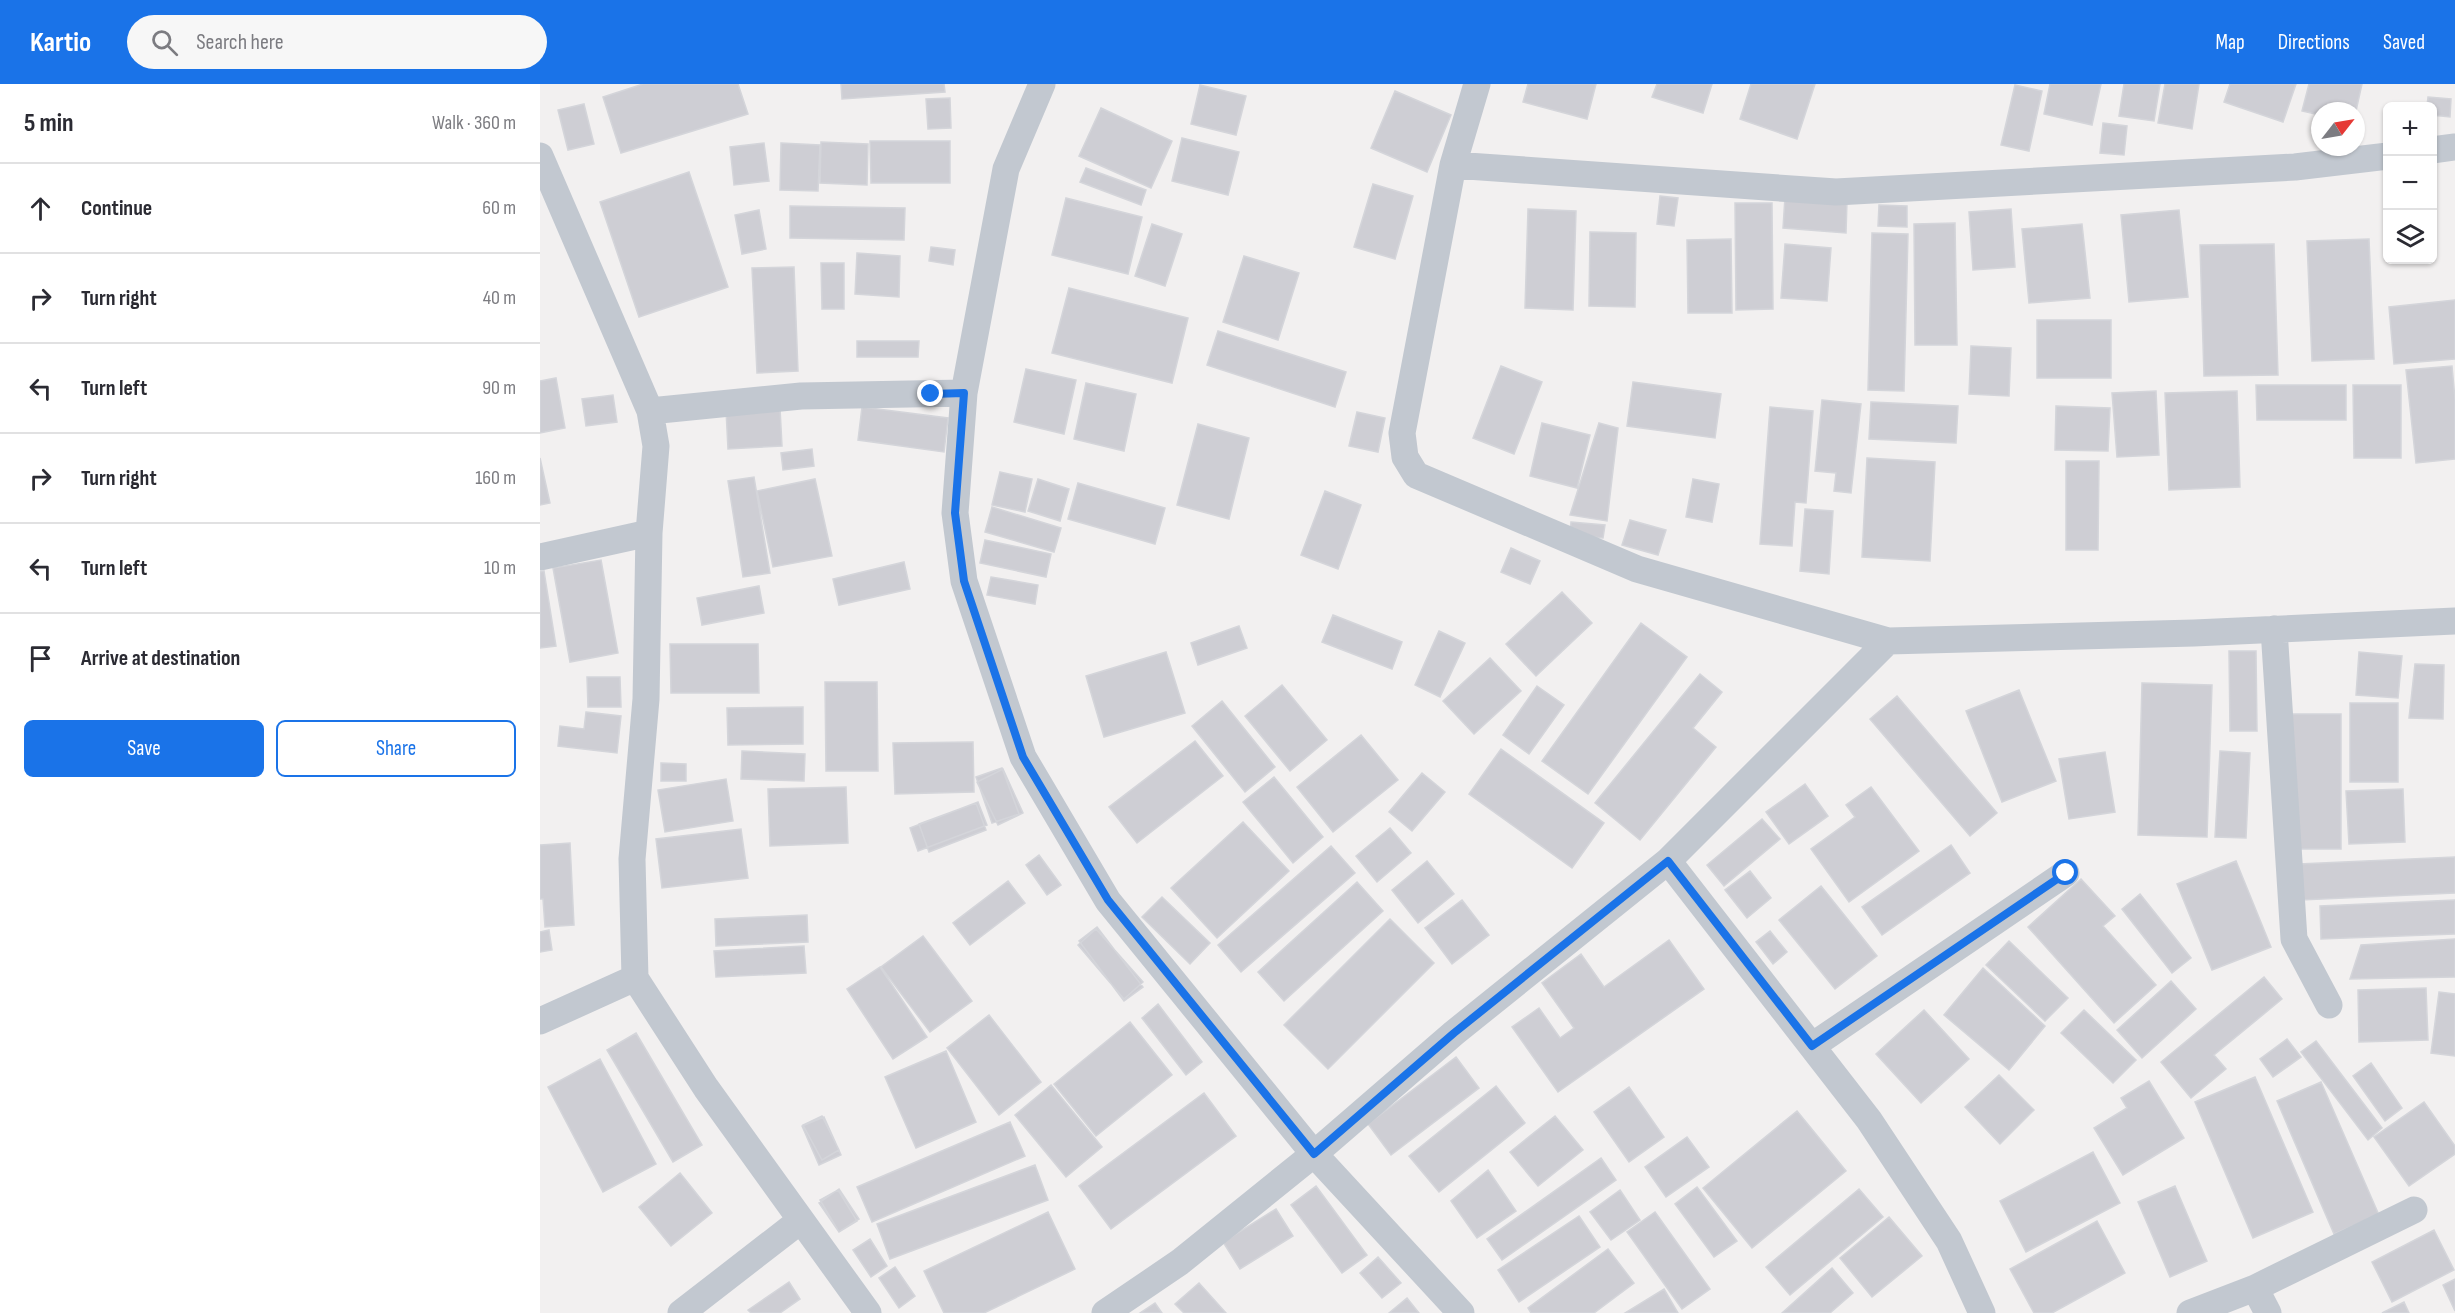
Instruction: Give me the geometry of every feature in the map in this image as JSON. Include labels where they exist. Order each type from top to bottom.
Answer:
[{"type":"street","points":[[1042,84],[1006,169],[964,393],[955,513],[964,581],[1023,757],[1108,900],[1314,1154],[1461,1313]]},
{"type":"street","points":[[1477,84],[1453,165],[1402,433],[1405,457],[1416,475],[1637,569],[1888,641],[2274,630],[2455,621]]},
{"type":"street","points":[[2437,149],[2455,147]]},
{"type":"street","points":[[540,156],[650,411],[656,446],[649,533],[646,699],[632,859],[635,978],[706,1088],[868,1313]]},
{"type":"street","points":[[1453,165],[1836,192],[2295,167],[2383,157]]},
{"type":"street","points":[[650,411],[801,396],[964,393]]},
{"type":"street","points":[[540,557],[649,533]]},
{"type":"street","points":[[2274,630],[2294,939],[2329,1005]]},
{"type":"street","points":[[1105,1313],[1180,1262],[1314,1154],[1454,1033],[1668,861],[1888,641]]},
{"type":"street","points":[[1668,861],[1869,1120],[1949,1241],[1982,1313]]},
{"type":"street","points":[[1812,1046],[2066,873]]},
{"type":"street","points":[[540,1022],[635,978]]},
{"type":"street","points":[[2190,1313],[2255,1288],[2414,1210]]},
{"type":"street","points":[[681,1313],[801,1220]]},
{"type":"street","points":[[2255,1288],[2268,1313]]},
{"type":"building","points":[[643,84],[738,84],[748,114],[621,153],[603,97]]},
{"type":"building","points":[[841,84],[944,84],[945,92],[842,99]]},
{"type":"building","points":[[1528,84],[1596,84],[1587,119],[1523,102]]},
{"type":"building","points":[[1657,84],[1712,84],[1703,113],[1652,97]]},
{"type":"building","points":[[1751,84],[1815,84],[1797,139],[1740,119]]},
{"type":"building","points":[[2050,84],[2101,84],[2092,125],[2044,114]]},
{"type":"building","points":[[2124,84],[2160,84],[2154,121],[2119,116]]},
{"type":"building","points":[[2165,84],[2199,84],[2192,129],[2158,123]]},
{"type":"building","points":[[2230,84],[2296,84],[2283,122],[2224,102]]},
{"type":"building","points":[[2309,84],[2362,84],[2358,102],[2311,102],[2311,113],[2302,111]]},
{"type":"building","points":[[1200,85],[1246,96],[1236,135],[1191,124]]},
{"type":"building","points":[[2015,85],[2042,91],[2029,151],[2001,145]]},
{"type":"building","points":[[1395,91],[1451,115],[1427,172],[1371,148]]},
{"type":"building","points":[[2428,97],[2451,99],[2450,117],[2437,116],[2437,102],[2427,102]]},
{"type":"building","points":[[950,98],[951,128],[928,129],[926,99]]},
{"type":"building","points":[[584,104],[594,144],[568,150],[558,110]]},
{"type":"building","points":[[1101,108],[1172,141],[1151,188],[1079,156]]},
{"type":"building","points":[[2103,123],[2127,126],[2124,155],[2100,153]]},
{"type":"building","points":[[1182,138],[1239,152],[1228,195],[1172,181]]},
{"type":"building","points":[[870,141],[950,141],[950,183],[871,183]]},
{"type":"building","points":[[821,142],[868,144],[867,185],[820,183]]},
{"type":"building","points":[[764,143],[769,181],[734,185],[730,147]]},
{"type":"building","points":[[781,143],[820,145],[818,191],[780,190]]},
{"type":"building","points":[[1086,168],[1146,190],[1141,205],[1080,182]]},
{"type":"building","points":[[689,172],[728,287],[639,317],[600,202]]},
{"type":"building","points":[[1373,184],[1413,196],[1395,259],[1354,247]]},
{"type":"building","points":[[1660,196],[1678,198],[1674,226],[1657,224]]},
{"type":"building","points":[[1785,197],[1847,201],[1846,233],[1783,228]]},
{"type":"building","points":[[1066,198],[1142,217],[1128,274],[1052,255]]},
{"type":"building","points":[[1735,203],[1772,203],[1773,309],[1736,310]]},
{"type":"building","points":[[1879,205],[1907,206],[1907,227],[1878,226]]},
{"type":"building","points":[[790,206],[905,208],[904,240],[790,238]]},
{"type":"building","points":[[1528,209],[1576,211],[1573,310],[1525,308]]},
{"type":"building","points":[[2011,209],[2015,267],[1973,270],[1969,212]]},
{"type":"building","points":[[759,210],[766,249],[742,254],[735,215]]},
{"type":"building","points":[[2179,210],[2188,297],[2129,302],[2121,215]]},
{"type":"building","points":[[1955,223],[1957,345],[1915,345],[1914,224]]},
{"type":"building","points":[[1152,224],[1182,234],[1165,286],[1135,276]]},
{"type":"building","points":[[2082,224],[2090,298],[2029,303],[2022,229]]},
{"type":"building","points":[[1590,232],[1636,233],[1635,307],[1589,306]]},
{"type":"building","points":[[1872,233],[1908,234],[1904,391],[1868,390]]},
{"type":"building","points":[[1731,239],[1732,313],[1688,313],[1687,240]]},
{"type":"building","points":[[2369,239],[2374,359],[2312,361],[2307,241]]},
{"type":"building","points":[[1785,244],[1831,248],[1827,301],[1781,298]]},
{"type":"building","points":[[2274,244],[2278,375],[2204,376],[2200,245]]},
{"type":"building","points":[[931,247],[955,250],[953,265],[929,261]]},
{"type":"building","points":[[857,253],[900,256],[899,297],[855,294]]},
{"type":"building","points":[[1244,256],[1299,273],[1278,340],[1223,322]]},
{"type":"building","points":[[821,263],[844,263],[844,309],[822,309]]},
{"type":"building","points":[[794,267],[798,371],[757,373],[752,268]]},
{"type":"building","points":[[1069,288],[1188,318],[1172,383],[1052,353]]},
{"type":"building","points":[[2455,300],[2455,359],[2394,364],[2389,307]]},
{"type":"building","points":[[2037,320],[2111,320],[2111,378],[2037,378]]},
{"type":"building","points":[[1218,331],[1346,372],[1335,407],[1207,365]]},
{"type":"building","points":[[857,341],[919,341],[918,357],[857,357]]},
{"type":"building","points":[[1971,346],[2011,348],[2009,396],[1969,394]]},
{"type":"building","points":[[1501,366],[1542,382],[1514,454],[1473,438]]},
{"type":"building","points":[[2452,366],[2455,399],[2455,459],[2416,463],[2406,370]]},
{"type":"building","points":[[1026,369],[1076,380],[1064,434],[1014,422]]},
{"type":"building","points":[[556,378],[565,428],[540,433],[540,381]]},
{"type":"building","points":[[1633,382],[1721,394],[1715,438],[1627,426]]},
{"type":"building","points":[[1086,383],[1136,394],[1124,451],[1074,439]]},
{"type":"building","points":[[2256,385],[2346,385],[2346,420],[2257,420]]},
{"type":"building","points":[[2353,385],[2401,385],[2401,458],[2354,458]]},
{"type":"building","points":[[2156,391],[2159,455],[2117,457],[2112,393]]},
{"type":"building","points":[[2237,391],[2240,487],[2169,490],[2165,393]]},
{"type":"building","points":[[613,395],[617,422],[586,426],[582,399]]},
{"type":"building","points":[[1822,400],[1861,404],[1851,493],[1834,491],[1836,473],[1815,471]]},
{"type":"building","points":[[1871,402],[1958,406],[1956,443],[1869,439]]},
{"type":"building","points":[[2056,406],[2110,408],[2108,451],[2055,450]]},
{"type":"building","points":[[862,407],[948,418],[944,452],[858,440]]},
{"type":"building","points":[[1770,407],[1813,411],[1806,503],[1795,502],[1792,546],[1760,544]]},
{"type":"building","points":[[780,408],[782,446],[728,449],[726,410]]},
{"type":"building","points":[[1357,412],[1385,418],[1378,452],[1349,446]]},
{"type":"building","points":[[1542,423],[1590,435],[1577,488],[1530,476]]},
{"type":"building","points":[[1599,423],[1618,428],[1607,521],[1570,515]]},
{"type":"building","points":[[1198,424],[1249,438],[1229,519],[1177,505]]},
{"type":"building","points":[[812,449],[814,466],[783,470],[781,453]]},
{"type":"building","points":[[540,458],[550,503],[540,505]]},
{"type":"building","points":[[1867,458],[1935,462],[1930,561],[1862,557]]},
{"type":"building","points":[[2066,461],[2099,461],[2098,550],[2066,550]]},
{"type":"building","points":[[1000,472],[1032,479],[1025,512],[992,505]]},
{"type":"building","points":[[754,477],[770,573],[743,577],[728,481]]},
{"type":"building","points":[[815,479],[832,556],[773,567],[757,491]]},
{"type":"building","points":[[1038,479],[1069,489],[1060,521],[1028,511]]},
{"type":"building","points":[[1693,479],[1719,484],[1712,522],[1686,517]]},
{"type":"building","points":[[1078,483],[1165,508],[1155,544],[1068,519]]},
{"type":"building","points":[[1325,491],[1361,505],[1338,569],[1301,555]]},
{"type":"building","points":[[992,507],[1061,528],[1054,552],[985,532]]},
{"type":"building","points":[[1805,509],[1833,511],[1829,574],[1800,571]]},
{"type":"building","points":[[1630,520],[1666,530],[1658,555],[1622,545]]},
{"type":"building","points":[[1571,522],[1605,525],[1603,538],[1570,535]]},
{"type":"building","points":[[985,540],[1051,554],[1046,577],[980,563]]},
{"type":"building","points":[[1511,548],[1540,561],[1530,584],[1501,572]]},
{"type":"building","points":[[601,560],[618,653],[570,662],[553,568]]},
{"type":"building","points":[[904,562],[910,589],[839,605],[833,579]]},
{"type":"building","points":[[544,571],[556,646],[540,648],[540,572]]},
{"type":"building","points":[[991,577],[1038,585],[1035,604],[987,595]]},
{"type":"building","points":[[759,586],[764,613],[702,625],[697,598]]},
{"type":"building","points":[[1562,592],[1592,623],[1536,676],[1506,644]]},
{"type":"building","points":[[1333,615],[1402,642],[1392,669],[1322,642]]},
{"type":"building","points":[[1641,623],[1687,657],[1588,794],[1542,761]]},
{"type":"building","points":[[1239,626],[1247,648],[1198,665],[1191,643]]},
{"type":"building","points":[[1439,631],[1465,643],[1440,697],[1415,685]]},
{"type":"building","points":[[670,644],[758,644],[759,693],[671,693]]},
{"type":"building","points":[[2229,651],[2256,651],[2257,731],[2230,731]]},
{"type":"building","points":[[1166,652],[1185,713],[1104,737],[1086,676]]},
{"type":"building","points":[[2359,652],[2402,656],[2398,698],[2356,695]]},
{"type":"building","points":[[1490,658],[1521,691],[1474,734],[1443,701]]},
{"type":"building","points":[[2415,664],[2444,665],[2443,719],[2409,718]]},
{"type":"building","points":[[1700,674],[1722,692],[1693,728],[1716,747],[1640,840],[1595,803]]},
{"type":"building","points":[[587,677],[620,677],[621,707],[588,707]]},
{"type":"building","points":[[825,682],[877,682],[878,771],[826,771]]},
{"type":"building","points":[[2142,683],[2212,685],[2207,837],[2138,835]]},
{"type":"building","points":[[1282,685],[1327,740],[1290,771],[1245,716]]},
{"type":"building","points":[[1537,686],[1564,705],[1529,754],[1503,735]]},
{"type":"building","points":[[2019,690],[2056,781],[2002,802],[1966,711]]},
{"type":"building","points":[[1897,696],[1997,813],[1970,836],[1870,719]]},
{"type":"building","points":[[1222,701],[1275,767],[1245,792],[1192,726]]},
{"type":"building","points":[[2350,703],[2398,703],[2398,782],[2350,782]]},
{"type":"building","points":[[803,707],[803,744],[728,745],[727,708]]},
{"type":"building","points":[[586,712],[621,716],[617,753],[558,746],[560,726],[584,729]]},
{"type":"building","points":[[2292,714],[2341,714],[2341,849],[2292,849]]},
{"type":"building","points":[[1361,735],[1398,780],[1333,832],[1297,787]]},
{"type":"building","points":[[1195,741],[1223,776],[1137,843],[1109,807]]},
{"type":"building","points":[[973,742],[974,792],[895,794],[893,743]]},
{"type":"building","points":[[1501,749],[1604,823],[1572,868],[1469,794]]},
{"type":"building","points":[[742,751],[805,754],[804,781],[741,779]]},
{"type":"building","points":[[2220,751],[2250,753],[2246,838],[2215,837]]},
{"type":"building","points":[[2105,752],[2115,812],[2069,819],[2059,759]]},
{"type":"building","points":[[661,763],[686,764],[686,781],[661,781]]},
{"type":"building","points":[[1002,768],[1019,814],[992,823],[976,777]]},
{"type":"building","points":[[1003,769],[1023,813],[998,825],[977,782]]},
{"type":"building","points":[[1422,773],[1445,792],[1412,831],[1389,812]]},
{"type":"building","points":[[1274,777],[1323,837],[1293,863],[1243,802]]},
{"type":"building","points":[[726,779],[733,821],[665,832],[658,790]]},
{"type":"building","points":[[1805,784],[1828,816],[1789,844],[1766,812]]},
{"type":"building","points":[[846,787],[848,843],[770,846],[768,789]]},
{"type":"building","points":[[1871,787],[1919,851],[1849,902],[1811,849],[1855,817],[1846,805]]},
{"type":"building","points":[[2403,789],[2405,842],[2349,844],[2346,791]]},
{"type":"building","points":[[978,802],[987,825],[918,851],[910,828]]},
{"type":"building","points":[[976,803],[986,830],[929,852],[919,824]]},
{"type":"building","points":[[1762,819],[1780,839],[1724,886],[1707,865]]},
{"type":"building","points":[[1243,822],[1289,871],[1217,938],[1171,888]]},
{"type":"building","points":[[1390,828],[1411,853],[1377,882],[1356,856]]},
{"type":"building","points":[[741,829],[748,878],[662,888],[656,839]]},
{"type":"building","points":[[570,843],[574,925],[545,927],[543,899],[540,899],[540,845]]},
{"type":"building","points":[[1951,845],[1970,873],[1882,935],[1862,907]]},
{"type":"building","points":[[1331,846],[1355,873],[1241,972],[1218,945]]},
{"type":"building","points":[[1039,855],[1061,885],[1047,895],[1026,865]]},
{"type":"building","points":[[2455,857],[2455,893],[2301,900],[2299,864]]},
{"type":"building","points":[[1427,861],[1454,894],[1418,923],[1392,890]]},
{"type":"building","points":[[2236,861],[2271,947],[2212,970],[2177,884]]},
{"type":"building","points":[[1750,871],[1771,898],[1747,918],[1725,890]]},
{"type":"building","points":[[2081,879],[2115,916],[2103,926],[2156,985],[2114,1023],[2028,927]]},
{"type":"building","points":[[1008,881],[1025,903],[970,945],[953,923]]},
{"type":"building","points":[[1357,882],[1383,911],[1284,1001],[1258,972]]},
{"type":"building","points":[[1821,886],[1877,956],[1835,989],[1779,920]]},
{"type":"building","points":[[2140,894],[2191,958],[2172,973],[2122,909]]},
{"type":"building","points":[[1162,897],[1210,943],[1190,964],[1142,917]]},
{"type":"building","points":[[1462,900],[1489,935],[1452,964],[1425,928]]},
{"type":"building","points":[[2455,900],[2455,934],[2321,939],[2320,906]]},
{"type":"building","points":[[807,915],[808,942],[716,946],[715,919]]},
{"type":"building","points":[[1390,919],[1434,963],[1328,1069],[1284,1025]]},
{"type":"building","points":[[1097,927],[1143,987],[1124,1001],[1079,941]]},
{"type":"building","points":[[1096,929],[1143,982],[1124,999],[1078,945]]},
{"type":"building","points":[[549,930],[552,950],[540,952],[540,932]]},
{"type":"building","points":[[1770,931],[1787,952],[1773,964],[1756,942]]},
{"type":"building","points":[[923,936],[972,1001],[930,1032],[881,967]]},
{"type":"building","points":[[2455,939],[2455,977],[2350,979],[2361,945]]},
{"type":"building","points":[[1669,940],[1704,989],[1558,1092],[1512,1027],[1539,1008],[1560,1038],[1574,1028],[1542,983],[1581,954],[1604,987]]},
{"type":"building","points":[[2009,941],[2068,998],[2045,1021],[1986,965]]},
{"type":"building","points":[[804,946],[806,973],[716,977],[714,951]]},
{"type":"building","points":[[880,967],[927,1037],[893,1059],[847,989]]},
{"type":"building","points":[[1983,968],[2045,1026],[2009,1070],[1944,1015]]},
{"type":"building","points":[[2264,977],[2282,999],[2214,1055],[2226,1069],[2191,1098],[2161,1062]]},
{"type":"building","points":[[2171,981],[2196,1009],[2142,1058],[2117,1030]]},
{"type":"building","points":[[2426,988],[2428,1040],[2359,1042],[2358,990]]},
{"type":"building","points":[[2439,992],[2455,994],[2455,1056],[2431,1053]]},
{"type":"building","points":[[1158,1004],[1202,1062],[1186,1075],[1142,1018]]},
{"type":"building","points":[[1924,1010],[1969,1059],[1921,1103],[1876,1054]]},
{"type":"building","points":[[2084,1010],[2136,1060],[2113,1083],[2061,1033]]},
{"type":"building","points":[[989,1015],[1041,1082],[999,1115],[947,1048]]},
{"type":"building","points":[[1130,1022],[1172,1075],[1096,1136],[1054,1084]]},
{"type":"building","points":[[636,1033],[702,1145],[673,1162],[607,1050]]},
{"type":"building","points":[[2287,1039],[2301,1057],[2273,1077],[2260,1059]]},
{"type":"building","points":[[2316,1041],[2382,1128],[2368,1140],[2301,1052]]},
{"type":"building","points":[[946,1051],[976,1122],[916,1148],[885,1077]]},
{"type":"building","points":[[1456,1057],[1479,1088],[1391,1155],[1368,1124]]},
{"type":"building","points":[[600,1059],[656,1164],[603,1192],[548,1087]]},
{"type":"building","points":[[2371,1063],[2402,1108],[2385,1121],[2353,1076]]},
{"type":"building","points":[[1999,1075],[2034,1110],[2000,1144],[1965,1107]]},
{"type":"building","points":[[2255,1077],[2313,1212],[2253,1238],[2195,1102]]},
{"type":"building","points":[[2149,1081],[2184,1138],[2123,1175],[2094,1128],[2127,1108],[2121,1098]]},
{"type":"building","points":[[2321,1082],[2379,1215],[2334,1234],[2277,1101]]},
{"type":"building","points":[[1051,1085],[1102,1147],[1066,1177],[1015,1115]]},
{"type":"building","points":[[1496,1086],[1525,1123],[1439,1192],[1409,1156]]},
{"type":"building","points":[[1629,1087],[1664,1137],[1629,1162],[1594,1112]]},
{"type":"building","points":[[1204,1093],[1236,1136],[1111,1229],[1079,1186]]},
{"type":"building","points":[[2424,1102],[2455,1146],[2455,1154],[2409,1186],[2374,1137]]},
{"type":"building","points":[[1797,1111],[1846,1171],[1752,1248],[1703,1188]]},
{"type":"building","points":[[822,1116],[839,1150],[822,1160],[803,1125]]},
{"type":"building","points":[[1555,1116],[1583,1150],[1538,1186],[1510,1152]]},
{"type":"building","points":[[824,1117],[841,1155],[819,1165],[802,1126]]},
{"type":"building","points":[[1010,1122],[1025,1156],[872,1222],[857,1187]]},
{"type":"building","points":[[1687,1137],[1709,1167],[1666,1197],[1645,1167]]},
{"type":"building","points":[[2093,1152],[2120,1203],[2026,1252],[2000,1201]]},
{"type":"building","points":[[1601,1158],[1616,1180],[1502,1260],[1487,1239]]},
{"type":"building","points":[[1035,1165],[1048,1200],[890,1259],[877,1224]]},
{"type":"building","points":[[1488,1170],[1516,1211],[1477,1238],[1451,1201]]},
{"type":"building","points":[[680,1173],[712,1213],[671,1246],[639,1207]]},
{"type":"building","points":[[1316,1186],[1367,1255],[1342,1273],[1291,1205]]},
{"type":"building","points":[[2175,1186],[2207,1261],[2170,1277],[2138,1202]]},
{"type":"building","points":[[1697,1187],[1737,1241],[1714,1257],[1675,1204]]},
{"type":"building","points":[[839,1189],[859,1219],[839,1232],[819,1203]]},
{"type":"building","points":[[1859,1189],[1883,1217],[1790,1295],[1766,1267]]},
{"type":"building","points":[[838,1190],[857,1221],[839,1232],[820,1200]]},
{"type":"building","points":[[1620,1190],[1640,1220],[1611,1240],[1590,1212]]},
{"type":"building","points":[[1276,1209],[1293,1236],[1240,1269],[1223,1242]]},
{"type":"building","points":[[1048,1212],[1075,1269],[984,1313],[944,1313],[924,1271]]},
{"type":"building","points":[[1655,1212],[1710,1289],[1682,1309],[1627,1232]]},
{"type":"building","points":[[1579,1216],[1600,1247],[1519,1302],[1498,1270]]},
{"type":"building","points":[[1889,1217],[1922,1256],[1872,1297],[1840,1258]]},
{"type":"building","points":[[2097,1221],[2125,1273],[2052,1313],[2034,1313],[2010,1269]]},
{"type":"building","points":[[2434,1230],[2454,1270],[2392,1302],[2372,1262]]},
{"type":"building","points":[[870,1239],[887,1266],[871,1277],[853,1250]]},
{"type":"building","points":[[1608,1249],[1634,1283],[1594,1313],[1531,1313],[1528,1308]]},
{"type":"building","points":[[1378,1257],[1401,1283],[1382,1298],[1360,1273]]},
{"type":"building","points":[[895,1267],[915,1296],[899,1308],[879,1278]]},
{"type":"building","points":[[1832,1268],[1853,1293],[1830,1313],[1782,1313]]},
{"type":"building","points":[[2455,1279],[2455,1311],[2443,1285]]},
{"type":"building","points":[[789,1282],[800,1299],[780,1313],[751,1313],[748,1310]]},
{"type":"building","points":[[1199,1283],[1226,1313],[1184,1313],[1175,1304]]},
{"type":"building","points":[[1664,1289],[1678,1313],[1625,1313]]},
{"type":"building","points":[[1407,1298],[1419,1313],[1389,1313]]},
{"type":"building","points":[[2404,1302],[2409,1313],[2382,1313]]},
{"type":"building","points":[[1155,1303],[1162,1313],[1140,1313]]},
{"type":"route","points":[[931,394],[964,393],[955,513],[964,581],[1023,757],[1108,900],[1314,1154],[1454,1033],[1668,861],[1812,1046],[2066,873]]}]
